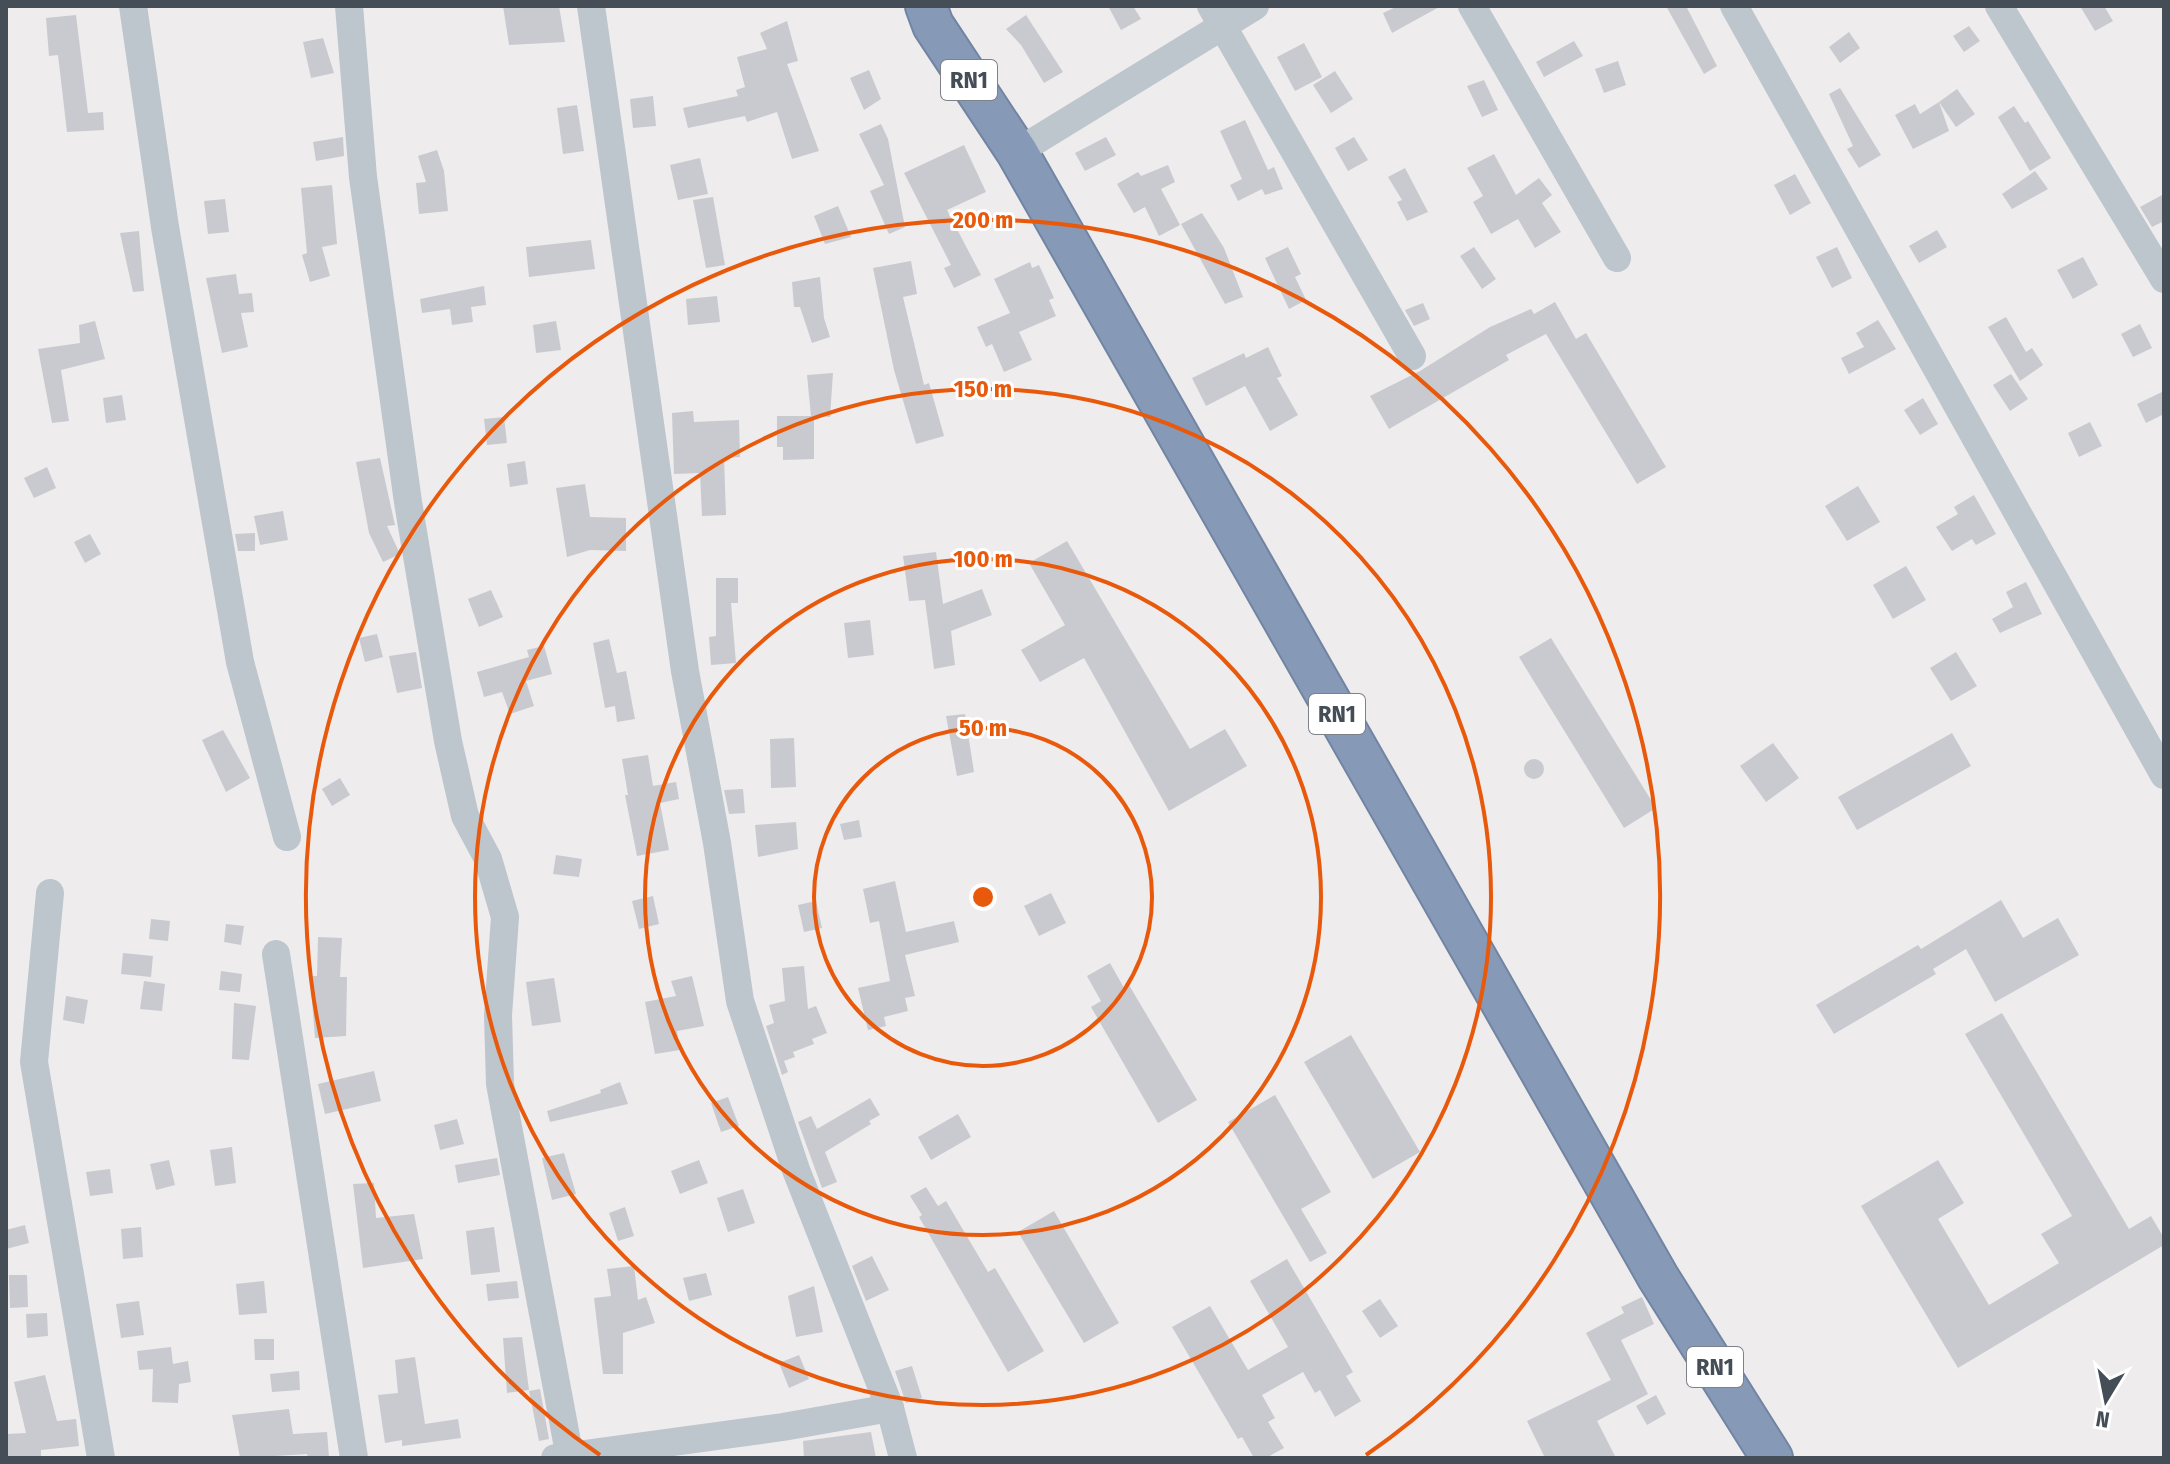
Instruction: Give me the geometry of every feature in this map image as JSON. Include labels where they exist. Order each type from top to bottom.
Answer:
[{"type":"highway","name":"RN1","points":[[926,6],[933,25],[1017,152],[1650,1263],[1772,1458]]},
{"type":"street","points":[[133,6],[165,227],[240,662],[287,837]]},
{"type":"street","points":[[349,6],[365,192],[408,502],[446,726],[465,816],[488,859],[505,917],[498,1015],[500,1084],[565,1457],[783,1427],[890,1408]]},
{"type":"street","points":[[591,6],[678,624],[740,1001],[796,1170],[890,1408],[903,1458]]},
{"type":"street","points":[[1017,152],[1217,17],[1255,6]]},
{"type":"street","points":[[1472,6],[1617,258]]},
{"type":"street","points":[[1734,6],[2164,775]]},
{"type":"street","points":[[1999,6],[2164,279]]},
{"type":"street","points":[[1217,17],[1412,356]]},
{"type":"street","points":[[50,893],[34,1062],[101,1458]]},
{"type":"street","points":[[276,954],[354,1458]]},
{"type":"building","points":[[503,6],[559,6],[565,42],[509,45]]},
{"type":"building","points":[[1108,6],[1133,6],[1141,19],[1121,30]]},
{"type":"building","points":[[1398,6],[1441,6],[1392,33],[1383,13]]},
{"type":"building","points":[[1666,6],[1686,6],[1717,66],[1704,74]]},
{"type":"building","points":[[2080,6],[2104,6],[2113,21],[2095,31]]},
{"type":"building","points":[[76,15],[88,113],[103,112],[104,130],[67,132],[58,55],[49,56],[46,18]]},
{"type":"building","points":[[1026,15],[1063,72],[1044,83],[1021,45],[1006,29]]},
{"type":"building","points":[[787,21],[798,61],[787,64],[819,151],[792,159],[777,112],[747,122],[745,116],[688,128],[683,108],[738,96],[736,90],[745,87],[737,57],[767,49],[760,33]]},
{"type":"building","points":[[1969,26],[1980,41],[1964,52],[1953,36]]},
{"type":"building","points":[[1849,32],[1860,48],[1840,63],[1829,47]]},
{"type":"building","points":[[323,38],[334,73],[311,78],[303,42]]},
{"type":"building","points":[[1574,41],[1583,56],[1544,77],[1536,62]]},
{"type":"building","points":[[1304,43],[1322,77],[1295,91],[1277,57]]},
{"type":"building","points":[[1618,61],[1626,85],[1604,93],[1595,69]]},
{"type":"building","points":[[869,70],[881,99],[864,110],[850,78]]},
{"type":"building","points":[[1335,71],[1353,99],[1331,113],[1313,85]]},
{"type":"building","points":[[1484,80],[1498,110],[1482,117],[1467,86]]},
{"type":"building","points":[[1840,88],[1881,155],[1859,168],[1847,149],[1853,146],[1829,94]]},
{"type":"building","points":[[1957,89],[1975,114],[1956,127],[1939,102]]},
{"type":"building","points":[[653,96],[656,126],[633,128],[630,99]]},
{"type":"building","points":[[1939,102],[1949,131],[1913,149],[1895,115],[1915,104],[1920,114]]},
{"type":"building","points":[[577,105],[584,151],[563,154],[557,108]]},
{"type":"building","points":[[2014,106],[2025,123],[2028,121],[2051,158],[2030,171],[1998,117]]},
{"type":"building","points":[[1245,120],[1268,170],[1274,167],[1283,189],[1265,195],[1262,189],[1238,201],[1230,185],[1242,179],[1220,131]]},
{"type":"building","points":[[881,124],[888,139],[905,227],[889,234],[870,191],[884,185],[859,134]]},
{"type":"building","points":[[343,137],[344,156],[316,161],[313,142]]},
{"type":"building","points":[[1106,137],[1116,155],[1085,171],[1075,153]]},
{"type":"building","points":[[1354,137],[1368,160],[1348,171],[1335,148]]},
{"type":"building","points":[[964,145],[986,192],[947,210],[981,275],[954,288],[944,268],[951,265],[904,173]]},
{"type":"building","points":[[437,150],[444,171],[448,211],[419,214],[416,183],[426,182],[418,156]]},
{"type":"building","points":[[1494,154],[1516,195],[1539,178],[1552,195],[1542,203],[1561,232],[1535,248],[1518,219],[1491,234],[1473,202],[1483,196],[1467,168]]},
{"type":"building","points":[[700,158],[708,194],[678,200],[670,165]]},
{"type":"building","points":[[1168,165],[1175,182],[1161,189],[1180,225],[1159,236],[1145,207],[1134,213],[1117,184],[1138,172],[1141,176]]},
{"type":"building","points":[[1405,168],[1428,212],[1407,221],[1397,202],[1402,200],[1388,177]]},
{"type":"building","points":[[2035,171],[2048,189],[2012,209],[2002,194]]},
{"type":"building","points":[[1795,174],[1811,203],[1790,215],[1774,185]]},
{"type":"building","points":[[332,185],[337,244],[322,247],[330,276],[310,282],[302,255],[307,253],[301,188]]},
{"type":"building","points":[[2164,194],[2164,221],[2152,227],[2140,207]]},
{"type":"building","points":[[713,197],[725,265],[706,268],[693,200]]},
{"type":"building","points":[[225,199],[229,232],[208,234],[204,201]]},
{"type":"building","points":[[838,206],[851,237],[825,244],[814,216]]},
{"type":"building","points":[[1202,213],[1224,248],[1243,297],[1225,304],[1181,224]]},
{"type":"building","points":[[1937,230],[1947,247],[1919,263],[1909,246]]},
{"type":"building","points":[[139,231],[144,291],[133,292],[120,233]]},
{"type":"building","points":[[591,240],[595,269],[529,277],[526,247]]},
{"type":"building","points":[[1288,247],[1301,274],[1295,277],[1306,300],[1289,309],[1265,258]]},
{"type":"building","points":[[1474,247],[1496,279],[1482,289],[1460,256]]},
{"type":"building","points":[[1837,247],[1852,278],[1832,288],[1816,257]]},
{"type":"building","points":[[2083,257],[2098,285],[2073,299],[2057,270]]},
{"type":"building","points":[[911,261],[917,294],[903,297],[924,385],[929,383],[944,436],[916,444],[894,370],[873,268]]},
{"type":"building","points":[[1030,262],[1032,268],[1039,265],[1054,298],[1049,300],[1056,316],[1019,332],[1032,360],[1004,372],[992,344],[986,347],[977,327],[1010,313],[994,279]]},
{"type":"building","points":[[236,274],[239,294],[252,293],[254,312],[241,313],[248,347],[222,353],[206,278]]},
{"type":"building","points":[[820,277],[824,318],[830,337],[812,343],[800,307],[794,307],[792,282]]},
{"type":"building","points":[[484,286],[486,305],[471,307],[473,322],[452,325],[450,309],[422,313],[420,299]]},
{"type":"building","points":[[717,296],[720,322],[688,325],[686,299]]},
{"type":"building","points":[[1555,302],[1576,339],[1586,333],[1666,467],[1637,484],[1546,334],[1506,355],[1509,360],[1389,429],[1370,396],[1420,371],[1490,327],[1531,309],[1534,314]]},
{"type":"building","points":[[1423,303],[1430,319],[1414,326],[1405,310]]},
{"type":"building","points":[[2006,317],[2026,352],[2032,348],[2043,365],[2020,381],[1988,327]]},
{"type":"building","points":[[1878,320],[1896,349],[1849,374],[1841,358],[1864,347],[1856,333]]},
{"type":"building","points":[[95,321],[105,359],[61,370],[69,421],[52,423],[38,349],[80,343],[79,325]]},
{"type":"building","points":[[556,321],[561,350],[536,353],[533,325]]},
{"type":"building","points":[[2140,324],[2152,348],[2133,357],[2121,334]]},
{"type":"building","points":[[1268,347],[1282,376],[1277,378],[1298,415],[1270,431],[1245,386],[1206,406],[1192,378],[1244,353],[1246,358]]},
{"type":"building","points":[[833,373],[830,417],[814,416],[814,459],[783,460],[783,447],[777,447],[777,416],[811,416],[807,375]]},
{"type":"building","points":[[2011,374],[2028,399],[2010,411],[1993,385]]},
{"type":"building","points":[[2164,391],[2164,414],[2146,423],[2137,404]]},
{"type":"building","points":[[122,395],[126,420],[106,423],[103,398]]},
{"type":"building","points":[[1923,398],[1938,424],[1920,435],[1904,410]]},
{"type":"building","points":[[693,411],[694,422],[739,420],[740,457],[724,458],[726,515],[702,516],[700,473],[674,474],[672,413]]},
{"type":"building","points":[[504,417],[507,443],[487,445],[484,419]]},
{"type":"building","points":[[2090,422],[2102,446],[2079,457],[2068,433]]},
{"type":"building","points":[[380,458],[395,525],[387,526],[400,554],[383,562],[369,533],[356,462]]},
{"type":"building","points":[[525,461],[528,484],[510,487],[507,464]]},
{"type":"building","points":[[47,467],[56,488],[34,498],[24,478]]},
{"type":"building","points":[[585,484],[590,517],[626,518],[626,551],[590,550],[567,557],[556,488]]},
{"type":"building","points":[[1858,486],[1880,522],[1847,541],[1825,506]]},
{"type":"building","points":[[1974,495],[1996,534],[1976,545],[1972,539],[1952,551],[1936,527],[1958,514],[1954,507]]},
{"type":"building","points":[[283,511],[288,540],[260,545],[254,516]]},
{"type":"building","points":[[255,533],[255,551],[238,551],[235,534]]},
{"type":"building","points":[[90,534],[101,554],[85,563],[74,542]]},
{"type":"building","points":[[1067,541],[1190,749],[1225,729],[1247,766],[1169,811],[1084,658],[1040,682],[1021,650],[1065,625],[1029,563]]},
{"type":"building","points":[[936,552],[943,604],[982,589],[992,615],[951,631],[955,665],[934,669],[925,600],[909,601],[903,556]]},
{"type":"building","points":[[1906,566],[1926,600],[1893,619],[1873,585]]},
{"type":"building","points":[[716,578],[738,578],[738,603],[731,603],[736,663],[711,665],[709,637],[716,636]]},
{"type":"building","points":[[2026,582],[2042,614],[2000,633],[1992,619],[2013,607],[2006,592]]},
{"type":"building","points":[[491,590],[503,617],[479,627],[468,599]]},
{"type":"building","points":[[870,620],[874,655],[848,658],[844,623]]},
{"type":"building","points":[[377,634],[383,657],[365,662],[359,638]]},
{"type":"building","points":[[1551,638],[1656,808],[1624,828],[1519,657]]},
{"type":"building","points":[[609,639],[617,673],[626,671],[635,719],[617,722],[615,706],[605,708],[593,643]]},
{"type":"building","points":[[544,646],[552,674],[526,681],[534,706],[510,714],[502,692],[484,697],[477,672],[529,657],[527,650]]},
{"type":"building","points":[[416,652],[422,688],[397,693],[389,656]]},
{"type":"building","points":[[1956,652],[1977,686],[1951,701],[1930,668]]},
{"type":"building","points":[[965,714],[974,772],[957,776],[946,716]]},
{"type":"building","points":[[223,730],[250,778],[226,792],[202,740]]},
{"type":"building","points":[[1952,733],[1971,766],[1857,830],[1838,797]]},
{"type":"building","points":[[794,738],[796,787],[771,788],[770,739]]},
{"type":"building","points":[[1773,743],[1799,778],[1766,802],[1740,766]]},
{"type":"building","points":[[648,755],[653,786],[676,782],[679,799],[660,803],[669,850],[637,856],[625,795],[628,795],[622,759]]},
{"type":"building","points":[[1534,759],[1541,762],[1544,769],[1541,776],[1534,779],[1527,776],[1524,769],[1527,762]]},
{"type":"building","points":[[340,778],[350,795],[332,806],[322,789]]},
{"type":"building","points":[[743,789],[745,813],[729,814],[724,790]]},
{"type":"building","points":[[859,820],[862,837],[844,840],[840,824]]},
{"type":"building","points":[[796,822],[798,849],[758,857],[755,825]]},
{"type":"building","points":[[556,855],[582,859],[579,877],[553,874]]},
{"type":"building","points":[[895,881],[906,932],[954,921],[959,942],[905,955],[915,996],[905,998],[908,1011],[884,1017],[886,1026],[868,1030],[858,988],[890,981],[879,921],[870,923],[863,889]]},
{"type":"building","points":[[1051,893],[1066,923],[1039,936],[1024,906]]},
{"type":"building","points":[[653,896],[659,924],[639,929],[632,901]]},
{"type":"building","points":[[2001,900],[2023,938],[2058,918],[2079,955],[1995,1002],[1966,949],[1933,969],[1936,974],[1834,1034],[1816,1005],[1918,945],[1921,949]]},
{"type":"building","points":[[816,901],[822,928],[804,932],[798,905]]},
{"type":"building","points":[[151,919],[170,921],[168,941],[149,939]]},
{"type":"building","points":[[226,924],[244,926],[241,945],[224,942]]},
{"type":"building","points":[[318,937],[342,938],[340,977],[347,977],[346,1036],[315,1038],[310,976],[317,976]]},
{"type":"building","points":[[123,953],[153,956],[151,977],[121,974]]},
{"type":"building","points":[[1110,963],[1124,988],[1129,985],[1197,1100],[1158,1123],[1091,1007],[1101,1001],[1087,976]]},
{"type":"building","points":[[804,966],[808,1009],[816,1006],[827,1033],[812,1039],[814,1044],[793,1052],[795,1057],[784,1061],[788,1072],[782,1075],[766,1026],[774,1023],[769,1005],[785,1001],[782,968]]},
{"type":"building","points":[[221,971],[242,974],[240,992],[219,990]]},
{"type":"building","points":[[692,976],[704,1026],[677,1031],[680,1050],[655,1054],[645,1002],[676,996],[671,981]]},
{"type":"building","points":[[554,978],[561,1022],[532,1026],[526,982]]},
{"type":"building","points":[[144,981],[165,984],[162,1011],[140,1009]]},
{"type":"building","points":[[66,996],[88,1000],[84,1024],[63,1020]]},
{"type":"building","points":[[234,1003],[256,1006],[249,1060],[232,1059]]},
{"type":"building","points":[[2002,1013],[2129,1229],[2151,1216],[2164,1238],[2164,1245],[1958,1368],[1861,1206],[1938,1160],[1964,1203],[1938,1219],[1989,1305],[2059,1263],[2041,1234],[2072,1216],[1965,1034]]},
{"type":"building","points":[[1351,1035],[1420,1152],[1373,1179],[1304,1062]]},
{"type":"building","points":[[374,1071],[381,1101],[325,1114],[318,1084]]},
{"type":"building","points":[[620,1082],[628,1104],[550,1122],[547,1111],[601,1093],[600,1090]]},
{"type":"building","points":[[1275,1095],[1331,1192],[1301,1209],[1327,1253],[1310,1262],[1228,1122]]},
{"type":"building","points":[[728,1097],[739,1126],[721,1132],[711,1103]]},
{"type":"building","points":[[870,1098],[880,1115],[869,1121],[871,1124],[825,1152],[837,1182],[822,1188],[798,1122],[811,1116],[817,1129]]},
{"type":"building","points":[[958,1114],[971,1137],[931,1160],[918,1137]]},
{"type":"building","points":[[457,1119],[464,1144],[440,1150],[434,1125]]},
{"type":"building","points":[[232,1147],[236,1183],[215,1186],[210,1150]]},
{"type":"building","points":[[564,1153],[576,1194],[552,1200],[542,1158]]},
{"type":"building","points":[[497,1158],[500,1175],[458,1183],[455,1165]]},
{"type":"building","points":[[169,1160],[175,1185],[156,1190],[150,1164]]},
{"type":"building","points":[[699,1160],[708,1183],[680,1194],[671,1171]]},
{"type":"building","points":[[110,1169],[113,1193],[90,1196],[86,1172]]},
{"type":"building","points":[[374,1183],[376,1218],[414,1214],[423,1259],[363,1268],[353,1184]]},
{"type":"building","points":[[926,1187],[938,1206],[946,1201],[988,1272],[995,1268],[1044,1351],[1008,1372],[919,1217],[922,1215],[910,1196]]},
{"type":"building","points":[[743,1189],[755,1223],[728,1232],[717,1198]]},
{"type":"building","points":[[625,1207],[634,1236],[618,1241],[609,1213]]},
{"type":"building","points":[[1054,1211],[1119,1323],[1084,1343],[1018,1232]]},
{"type":"building","points":[[25,1225],[29,1243],[6,1249],[6,1230]]},
{"type":"building","points":[[141,1227],[143,1257],[123,1259],[121,1229]]},
{"type":"building","points":[[494,1227],[500,1272],[471,1275],[466,1231]]},
{"type":"building","points":[[872,1256],[889,1290],[866,1301],[852,1266]]},
{"type":"building","points":[[1287,1259],[1353,1372],[1346,1376],[1361,1401],[1335,1417],[1320,1390],[1315,1393],[1303,1372],[1262,1395],[1275,1418],[1268,1422],[1284,1448],[1266,1458],[1254,1458],[1242,1437],[1238,1439],[1172,1327],[1210,1306],[1248,1370],[1288,1347],[1250,1281]]},
{"type":"building","points":[[634,1266],[638,1300],[646,1297],[655,1323],[623,1333],[623,1374],[603,1374],[594,1298],[611,1296],[607,1269]]},
{"type":"building","points":[[706,1273],[712,1295],[689,1301],[683,1278]]},
{"type":"building","points":[[9,1275],[27,1275],[28,1307],[10,1308]]},
{"type":"building","points":[[264,1281],[267,1313],[239,1315],[236,1284]]},
{"type":"building","points":[[517,1281],[519,1298],[488,1301],[486,1284]]},
{"type":"building","points":[[814,1286],[823,1332],[796,1337],[788,1296]]},
{"type":"building","points":[[1642,1297],[1654,1324],[1621,1340],[1648,1394],[1597,1421],[1616,1458],[1545,1458],[1527,1421],[1611,1380],[1586,1333],[1624,1313],[1621,1307]]},
{"type":"building","points":[[1380,1299],[1398,1326],[1380,1338],[1362,1311]]},
{"type":"building","points":[[139,1301],[144,1335],[121,1338],[116,1304]]},
{"type":"building","points":[[47,1313],[48,1336],[27,1338],[26,1314]]},
{"type":"building","points":[[522,1337],[529,1390],[507,1393],[503,1338]]},
{"type":"building","points":[[254,1339],[274,1339],[274,1360],[255,1360]]},
{"type":"building","points":[[171,1347],[173,1364],[188,1361],[191,1382],[179,1384],[178,1403],[152,1402],[153,1369],[139,1370],[137,1351]]},
{"type":"building","points":[[799,1355],[809,1379],[789,1388],[779,1363]]},
{"type":"building","points":[[415,1357],[425,1424],[458,1419],[461,1438],[402,1446],[402,1440],[385,1443],[378,1395],[398,1393],[395,1360]]},
{"type":"building","points":[[912,1366],[922,1398],[906,1403],[895,1371]]},
{"type":"building","points":[[299,1371],[300,1390],[272,1392],[270,1374]]},
{"type":"building","points":[[45,1375],[57,1421],[76,1419],[79,1446],[41,1450],[41,1458],[8,1458],[7,1434],[26,1433],[14,1382]]},
{"type":"building","points":[[540,1389],[549,1439],[539,1441],[529,1391]]},
{"type":"building","points":[[1656,1395],[1666,1414],[1647,1425],[1636,1406]]},
{"type":"building","points":[[289,1409],[293,1434],[327,1432],[329,1457],[308,1458],[307,1454],[240,1458],[232,1415]]},
{"type":"building","points":[[871,1432],[876,1458],[804,1458],[803,1441]]}]
